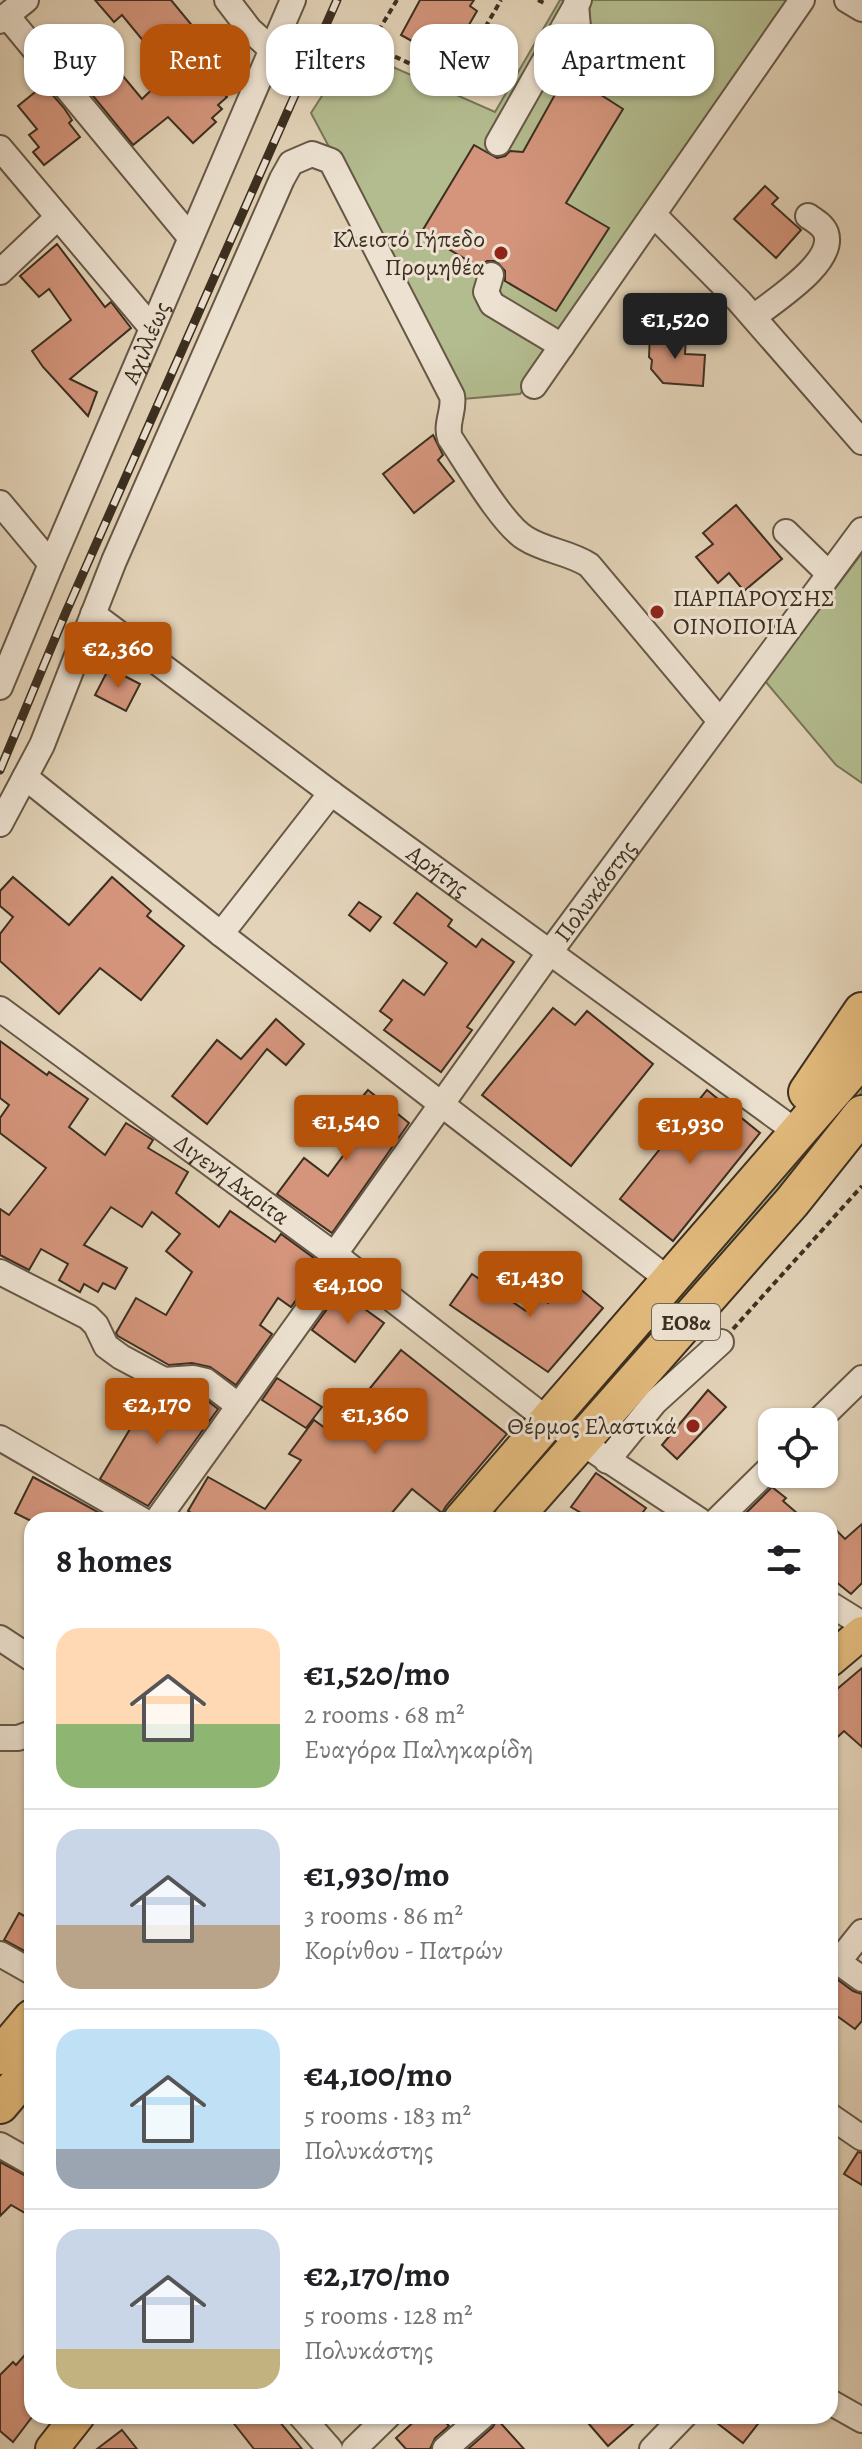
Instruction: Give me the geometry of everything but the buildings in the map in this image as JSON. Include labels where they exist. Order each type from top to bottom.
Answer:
[{"type":"highway","points":[[752,1187],[814,1080],[862,1011]]},
{"type":"highway","name":"ΕΟ8α","points":[[469,1512],[862,1058]]},
{"type":"highway","name":"ΕΟ8α","points":[[522,1512],[594,1452],[862,1114]]},
{"type":"highway","points":[[792,1202],[862,1142]]},
{"type":"highway","points":[[0,2056],[24,2028]]},
{"type":"highway","points":[[0,2105],[24,2076]]},
{"type":"main road","points":[[838,1653],[862,1633]]},
{"type":"street","points":[[26,0],[3,19],[190,237]]},
{"type":"street","points":[[227,0],[250,30],[266,44]]},
{"type":"street","name":"Αχιλλέως","points":[[282,24],[293,0]]},
{"type":"street","points":[[534,386],[802,0]]},
{"type":"street","points":[[847,0],[862,9]]},
{"type":"street","points":[[578,2],[579,24]]},
{"type":"street","points":[[498,143],[578,2]]},
{"type":"street","name":"Αχιλλέως","points":[[0,687],[266,61]]},
{"type":"street","points":[[0,148],[151,327]]},
{"type":"street","points":[[0,824],[42,745],[114,561],[282,179],[291,163],[312,154],[331,161],[452,396],[453,409],[448,429],[450,438],[509,523],[517,533],[531,541],[589,565],[720,721]]},
{"type":"street","points":[[654,215],[754,317],[862,442]]},
{"type":"street","points":[[754,317],[809,273],[819,261],[826,246],[826,233],[808,216]]},
{"type":"street","points":[[0,272],[58,217]]},
{"type":"street","points":[[491,275],[486,292],[492,304],[562,346]]},
{"type":"street","points":[[0,503],[51,564]]},
{"type":"street","name":"Πολυκάστης","points":[[163,1512],[239,1406],[550,952],[862,530]]},
{"type":"street","points":[[786,532],[829,574]]},
{"type":"street","name":"Αρήτης","points":[[93,614],[331,793],[787,1125]]},
{"type":"street","points":[[25,777],[221,934],[669,1280]]},
{"type":"street","points":[[221,934],[331,793]]},
{"type":"street","name":"Διγενή Ακρίτα","points":[[0,1009],[338,1258],[549,1421],[687,1512]]},
{"type":"street","points":[[0,1272],[88,1317],[108,1348],[153,1376],[167,1380],[201,1379],[239,1406]]},
{"type":"street","points":[[594,1452],[721,1342]]},
{"type":"street","points":[[831,1408],[862,1378]]},
{"type":"street","points":[[0,1438],[128,1512]]},
{"type":"street","points":[[725,1512],[758,1480]]},
{"type":"street","points":[[838,1609],[862,1624]]},
{"type":"street","points":[[0,1638],[24,1654]]},
{"type":"street","points":[[0,1738],[10,1740],[24,1736]]},
{"type":"street","points":[[838,1955],[862,1932]]},
{"type":"street","points":[[0,1954],[24,1968]]},
{"type":"street","points":[[838,1962],[862,1979]]},
{"type":"street","points":[[838,2122],[862,2138]]},
{"type":"street","points":[[0,2145],[24,2158]]},
{"type":"street","points":[[838,2406],[862,2420]]},
{"type":"street","points":[[308,2424],[330,2449]]},
{"type":"street","points":[[354,2449],[380,2424]]},
{"type":"street","points":[[445,2449],[474,2424]]},
{"type":"street","points":[[652,2449],[676,2424]]},
{"type":"path","points":[[397,0],[370,45],[410,64]]},
{"type":"path","points":[[487,24],[501,0]]},
{"type":"path","points":[[721,1342],[862,1186]]},
{"type":"green space","name":"Κλειστό Γήπεδο Προμηθέα","points":[[560,0],[793,0],[520,394],[463,399],[311,113],[322,96],[394,96],[394,68],[410,75],[410,96],[459,96],[495,112],[504,96],[518,96],[518,72],[534,45],[534,96],[714,96],[714,24],[546,24]]},
{"type":"green space","points":[[862,553],[862,783],[836,765],[765,681]]},
{"type":"green space","points":[[862,1080],[862,1092],[593,1407],[589,1403]]},
{"type":"railway","points":[[0,770],[66,612],[337,0]]},
{"type":"place","name":"Κλειστό Γήπεδο Προμηθέα","points":[[501,253]]},
{"type":"place","name":"ΠΑΡΠΑΡΟΥΣΗΣ ΟΙΝΟΠΟΙΙΑ","points":[[657,612]]},
{"type":"place","name":"Θέρμος Ελαστικά","points":[[693,1426]]}]
